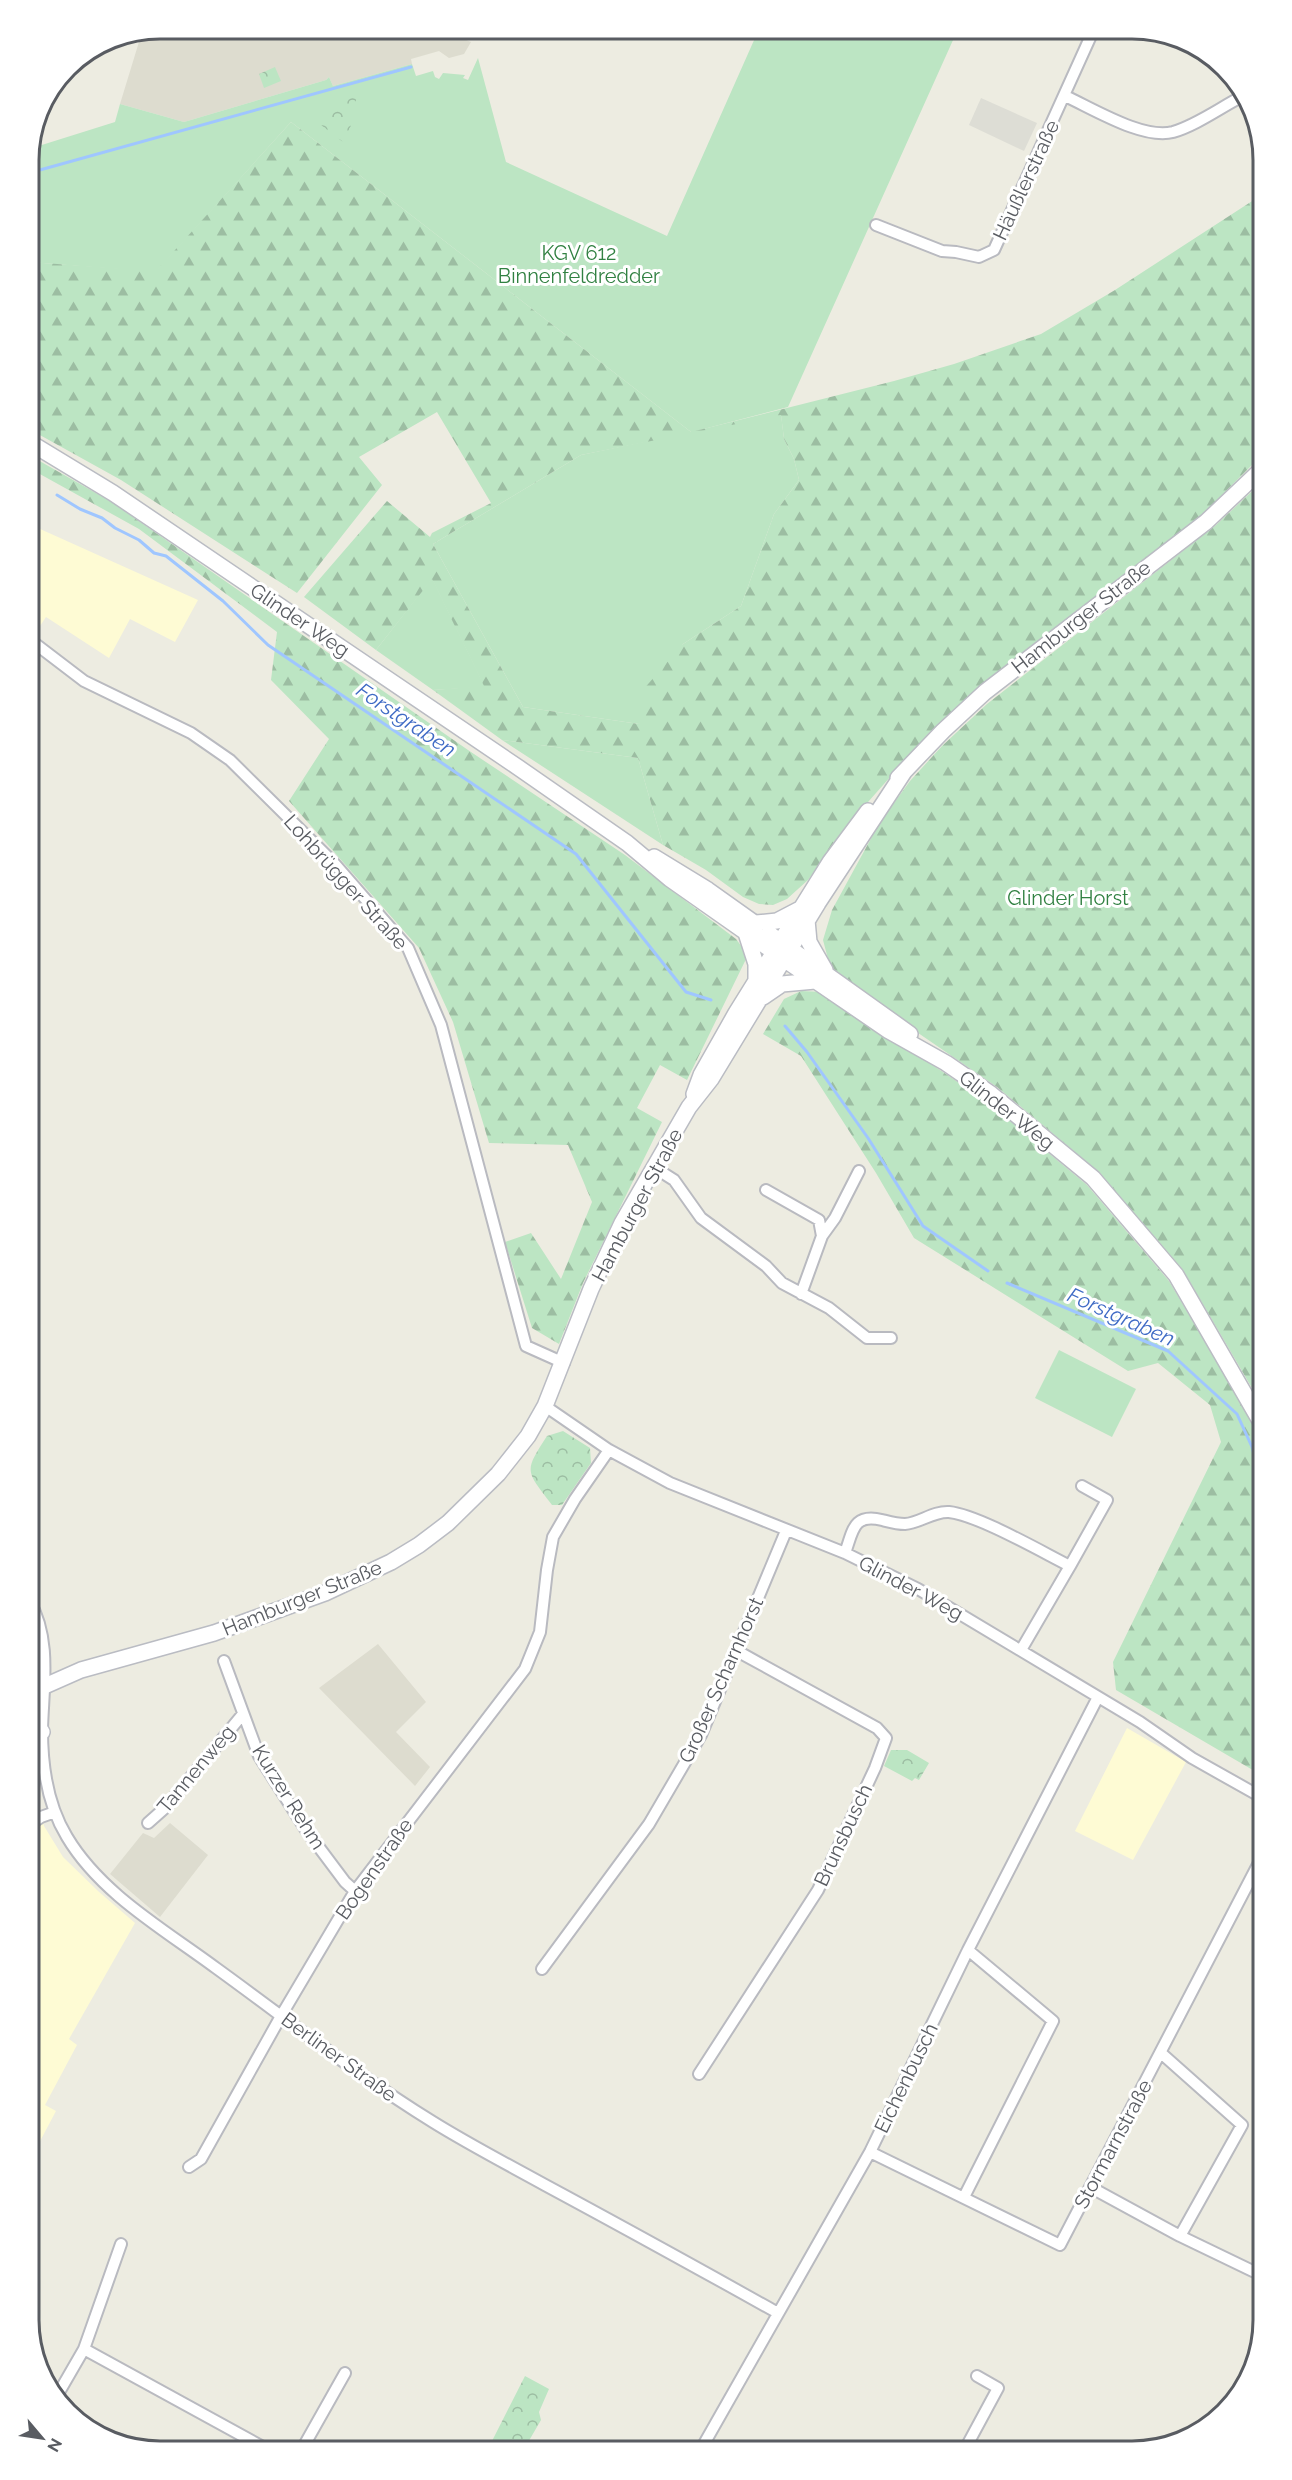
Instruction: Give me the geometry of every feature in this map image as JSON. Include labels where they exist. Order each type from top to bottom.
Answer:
[{"type":"main road","name":"Glinder Weg","points":[[39,448],[123,500],[627,843],[675,868],[782,950],[822,978],[894,1021],[991,1094],[1093,1178],[1176,1275],[1253,1409]]},
{"type":"main road","name":"Hamburger Straße","points":[[689,1107],[711,1079],[755,1004],[782,950],[855,826],[943,731],[985,692],[1206,522],[1253,477]]},
{"type":"main road","points":[[755,1004],[782,984],[822,978],[809,942],[804,915],[750,927],[756,964],[756,981]]},
{"type":"main road","name":"Hamburger Straße","points":[[39,1688],[81,1670],[214,1633],[325,1593],[391,1562],[427,1539],[471,1503],[518,1451],[546,1406],[607,1252],[689,1107],[701,1075],[756,981],[782,950]]},
{"type":"main road","points":[[39,1728],[42,1732]]},
{"type":"street","name":"Häußlerstraße","points":[[876,225],[942,251],[979,257],[987,255],[999,243],[1090,39]]},
{"type":"street","points":[[1065,96],[1140,129],[1167,133],[1180,129],[1237,99]]},
{"type":"street","name":"Lohbrügger Straße","points":[[39,647],[84,681],[191,733],[230,760],[334,864],[408,948],[441,1025],[526,1346],[564,1363]]},
{"type":"street","points":[[655,1168],[674,1180],[701,1218],[766,1266],[782,1284],[829,1308],[867,1338],[891,1338]]},
{"type":"street","points":[[801,1293],[822,1236],[835,1218],[859,1171]]},
{"type":"street","points":[[766,1190],[819,1220],[822,1236]]},
{"type":"street","name":"Glinder Weg","points":[[546,1406],[609,1450],[669,1483],[845,1554],[918,1589],[1098,1697],[1192,1758],[1253,1792]]},
{"type":"street","name":"Bogenstraße","points":[[189,2167],[201,2159],[281,2016],[355,1891],[525,1669],[540,1632],[547,1570],[557,1528],[609,1450]]},
{"type":"street","points":[[1021,1650],[1107,1500],[1082,1486]]},
{"type":"street","points":[[845,1554],[856,1524],[863,1519],[873,1518],[900,1524],[912,1523],[939,1512],[948,1512],[985,1525],[1070,1566]]},
{"type":"street","name":"Großer Scharnhorst","points":[[542,1969],[650,1824],[701,1735],[786,1531]]},
{"type":"street","name":"Berliner Straße","points":[[39,1624],[44,1647],[42,1732],[45,1773],[55,1812],[77,1851],[105,1882],[147,1917],[281,2016],[435,2123],[778,2313]]},
{"type":"street","name":"Brunsbusch","points":[[699,2074],[818,1890],[875,1768],[886,1738],[877,1728],[737,1651]]},
{"type":"street","name":"Kurzer Rehm","points":[[224,1661],[259,1756],[306,1830],[345,1882],[355,1891]]},
{"type":"street","name":"Eichenbusch","points":[[706,2441],[870,2152],[968,1950],[1098,1697]]},
{"type":"street","name":"Tannenweg","points":[[148,1823],[166,1807],[243,1714]]},
{"type":"street","points":[[39,1818],[55,1812]]},
{"type":"street","name":"Stormarnstraße","points":[[870,2152],[1060,2246],[1253,1874]]},
{"type":"street","points":[[964,2197],[1053,2020],[968,1950]]},
{"type":"street","points":[[1161,2053],[1242,2125],[1180,2236]]},
{"type":"street","points":[[1090,2187],[1180,2236],[1253,2271]]},
{"type":"street","points":[[61,2389],[84,2349],[121,2244]]},
{"type":"street","points":[[84,2349],[252,2441]]},
{"type":"street","points":[[307,2441],[345,2373]]},
{"type":"street","points":[[969,2441],[998,2388],[977,2376]]},
{"type":"shaded area","points":[[464,39],[471,42],[464,54],[449,58],[439,51],[411,59],[412,64],[333,86],[329,77],[326,80],[184,122],[120,104],[139,41]]},
{"type":"shaded area","points":[[981,98],[1037,123],[1024,151],[969,125]]},
{"type":"shaded area","points":[[39,528],[198,600],[175,642],[130,619],[109,658],[46,617],[39,628]]},
{"type":"shaded area","points":[[378,1644],[426,1702],[396,1732],[430,1767],[415,1786],[319,1688]]},
{"type":"shaded area","points":[[1127,1728],[1186,1762],[1133,1860],[1075,1831]]},
{"type":"shaded area","points":[[39,1806],[44,1826],[63,1857],[135,1923],[69,2039],[77,2045],[45,2105],[56,2111],[39,2143]]},
{"type":"shaded area","points":[[170,1823],[208,1855],[160,1917],[110,1874],[143,1833],[154,1838]]},
{"type":"green space","name":"KGV 612 Binnenfeldredder","points":[[755,39],[954,39],[788,407],[696,431],[781,414],[784,439],[794,459],[799,480],[774,514],[741,606],[683,644],[639,724],[523,707],[433,544],[581,455],[691,432],[291,122],[156,272],[39,263],[39,152],[40,146],[115,122],[120,104],[184,122],[326,80],[329,77],[333,86],[412,64],[416,76],[433,71],[435,77],[439,79],[443,73],[465,75],[463,78],[468,80],[478,58],[506,162],[667,236]]},
{"type":"green space","points":[[275,67],[281,81],[264,88],[259,74]]},
{"type":"green space","points":[[356,93],[356,115],[343,142],[312,118],[332,102]]},
{"type":"green space","points":[[291,122],[691,432],[894,381],[954,364],[1041,334],[1115,290],[1253,200],[1253,464],[1203,514],[1022,653],[930,732],[853,819],[808,880],[787,899],[773,905],[759,904],[743,897],[706,870],[663,845],[638,758],[502,740],[433,690],[484,686],[432,579],[376,650],[304,597],[387,501],[430,537],[432,533],[491,503],[437,412],[359,457],[382,485],[297,593],[121,480],[39,435],[39,263],[156,271]],"holes":[[[781,415],[784,439],[794,459],[799,480],[774,514],[741,606],[683,644],[642,691],[639,724],[523,707],[433,544],[581,455]]]},
{"type":"green space","points":[[39,461],[110,501],[468,750],[625,855],[736,939],[748,955],[687,1080],[660,1065],[637,1108],[662,1122],[583,1283],[559,1344],[532,1328],[505,1242],[531,1233],[561,1279],[592,1202],[568,1145],[489,1143],[453,1022],[419,948],[289,801],[329,739],[271,680],[277,632],[139,529],[39,474]]},
{"type":"green space","name":"Glinder Horst","points":[[1253,490],[1253,1390],[1183,1270],[1099,1172],[997,1087],[832,974],[823,940],[832,910],[880,822],[910,781],[942,746],[987,704],[1216,525]]},
{"type":"green space","points":[[432,578],[485,687],[433,690],[376,650]]},
{"type":"green space","points":[[502,740],[638,758],[663,845]]},
{"type":"green space","points":[[801,991],[824,992],[986,1101],[1087,1185],[1169,1281],[1253,1426],[1253,1770],[1116,1690],[1113,1662],[1221,1442],[1210,1405],[1158,1363],[1128,1371],[914,1238],[876,1173],[801,1056],[763,1034],[784,999]]},
{"type":"green space","points":[[1059,1350],[1136,1389],[1112,1437],[1035,1398]]},
{"type":"green space","points":[[563,1431],[590,1448],[591,1463],[562,1505],[552,1505],[533,1478],[531,1465],[547,1436]]},
{"type":"green space","points":[[891,1750],[907,1750],[929,1763],[919,1780],[915,1778],[912,1781],[884,1766]]},
{"type":"green space","points":[[525,2376],[549,2389],[539,2412],[541,2420],[529,2441],[492,2441]]},
{"type":"waterway","points":[[39,170],[411,67]]},
{"type":"waterway","name":"Forstgraben","points":[[57,495],[139,540],[154,553],[166,556],[223,601],[268,645],[576,854],[686,992],[711,1000]]},
{"type":"waterway","name":"Forstgraben","points":[[785,1026],[807,1052],[868,1138],[923,1226],[988,1271]]},
{"type":"waterway","name":"Forstgraben","points":[[1007,1283],[1168,1351],[1237,1414],[1253,1451]]}]
